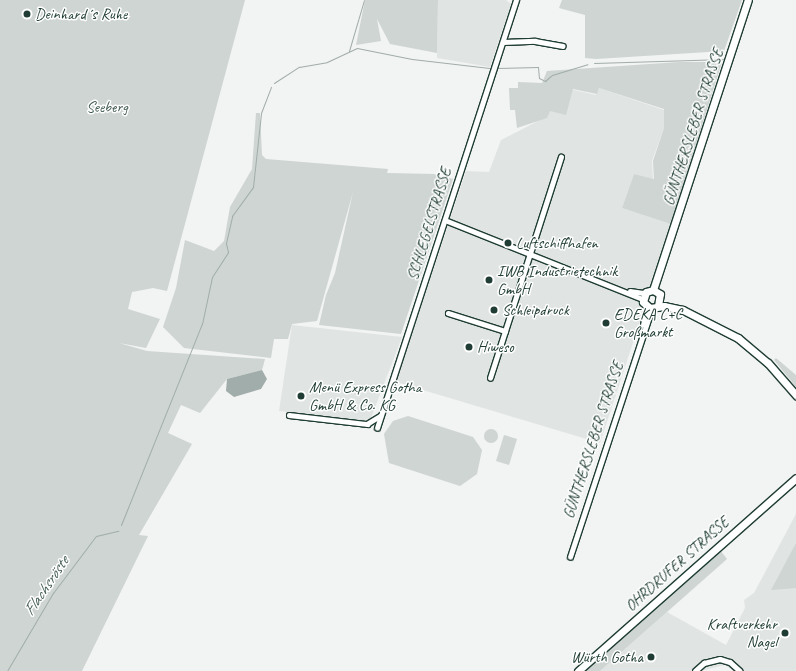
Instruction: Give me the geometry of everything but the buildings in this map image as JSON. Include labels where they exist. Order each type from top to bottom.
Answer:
[{"type":"main road","name":"GÜNTHERSLEBER STRASSE","points":[[655,291],[748,0]]},
{"type":"main road","points":[[655,305],[655,291],[644,296],[655,305],[683,310],[738,338],[768,363],[796,396]]},
{"type":"main road","name":"OHRDRUFER STRASSE","points":[[578,671],[796,478]]},
{"type":"street","name":"SCHLEGELSTRASSE","points":[[377,428],[446,220],[516,0]]},
{"type":"street","points":[[503,42],[535,41],[563,46]]},
{"type":"street","points":[[490,378],[561,157]]},
{"type":"street","points":[[446,220],[530,254],[644,296]]},
{"type":"street","name":"GÜNTHERSLEBER STRASSE","points":[[570,557],[642,331],[655,305]]},
{"type":"street","points":[[448,313],[505,331]]},
{"type":"street","points":[[289,415],[367,424],[381,415]]},
{"type":"street","points":[[695,671],[704,662],[716,659],[730,662],[740,671]]},
{"type":"shaded area","points":[[438,0],[506,0],[511,4],[490,67],[437,58]]},
{"type":"shaded area","points":[[599,88],[664,110],[664,128],[652,161],[653,179],[634,174],[622,208],[672,224],[600,443],[396,382],[466,171],[489,172],[501,140],[542,119],[550,90],[574,90],[596,95]]},
{"type":"shaded area","points":[[292,325],[402,337],[371,418],[362,421],[279,411]]},
{"type":"shaded area","points":[[262,370],[267,379],[261,389],[234,397],[226,391],[227,379]]},
{"type":"shaded area","points":[[796,514],[796,671],[734,671],[725,665],[700,671],[600,671],[667,612],[726,645],[745,608],[744,600],[754,593]]},
{"type":"green space","name":"Seeberg","points":[[0,0],[245,0],[167,291],[153,288],[132,292],[128,309],[160,319],[146,348],[119,343],[147,351],[265,359],[262,370],[227,379],[200,413],[181,405],[168,433],[192,444],[139,535],[148,536],[82,671],[0,671]]},
{"type":"green space","points":[[365,0],[438,0],[437,53],[390,44],[377,19],[381,41],[356,45]]},
{"type":"green space","points":[[562,0],[742,0],[724,51],[596,59],[585,58],[585,15],[559,8]]},
{"type":"green space","points":[[679,62],[722,62],[671,224],[622,208],[634,174],[654,179],[653,161],[664,128],[664,109],[599,88],[597,94],[573,89],[566,115],[550,111],[547,118],[517,128],[515,110],[510,110],[509,88],[518,88],[518,82],[542,83],[547,71]]},
{"type":"green space","points":[[256,113],[260,113],[262,155],[266,159],[388,169],[387,173],[434,174],[453,179],[401,334],[319,325],[326,295],[335,273],[353,192],[317,321],[292,324],[288,339],[274,339],[271,358],[184,348],[163,327],[176,288],[185,240],[214,251],[224,241],[230,207],[252,169]]},
{"type":"green space","points":[[776,358],[796,375],[796,387],[774,360]]},
{"type":"green space","points":[[408,416],[473,437],[482,450],[477,474],[460,486],[389,463],[384,434],[393,421]]},
{"type":"green space","points":[[491,429],[496,431],[498,436],[496,441],[491,443],[486,441],[484,436],[486,431]]},
{"type":"green space","points":[[504,435],[517,439],[509,465],[496,461]]},
{"type":"green space","points":[[796,543],[796,588],[771,590]]},
{"type":"green space","points":[[720,550],[727,559],[667,612],[600,671],[583,671]]},
{"type":"waterway","points":[[349,51],[364,0]]},
{"type":"waterway","points":[[733,58],[752,0]]},
{"type":"waterway","points":[[274,83],[299,67],[327,62],[357,48],[412,59],[489,68]]},
{"type":"waterway","points":[[594,63],[726,59]]},
{"type":"waterway","points":[[496,68],[538,67],[539,78],[545,81],[552,75],[587,64]]},
{"type":"waterway","points":[[121,525],[202,324],[212,277],[228,252],[226,243],[232,216],[253,187],[261,113],[271,87]]},
{"type":"waterway","name":"Flachsröste","points":[[7,671],[53,593],[96,536],[118,531]]},
{"type":"place","name":"Deinhard´s Ruhe","points":[[27,14]]},
{"type":"place","name":"Luftschiffhafen","points":[[508,243]]},
{"type":"place","name":"IWB Industrietechnik GmbH","points":[[489,280]]},
{"type":"place","name":"Schleipdruck","points":[[494,310]]},
{"type":"place","name":"EDEKA C+C Großmarkt","points":[[606,323]]},
{"type":"place","name":"Hiweso","points":[[469,347]]},
{"type":"place","name":"Menü Express Gotha GmbH & Co. KG","points":[[301,396]]},
{"type":"place","name":"Kraftverkehr Nagel","points":[[785,633]]},
{"type":"place","name":"Würth Gotha","points":[[651,657]]}]
